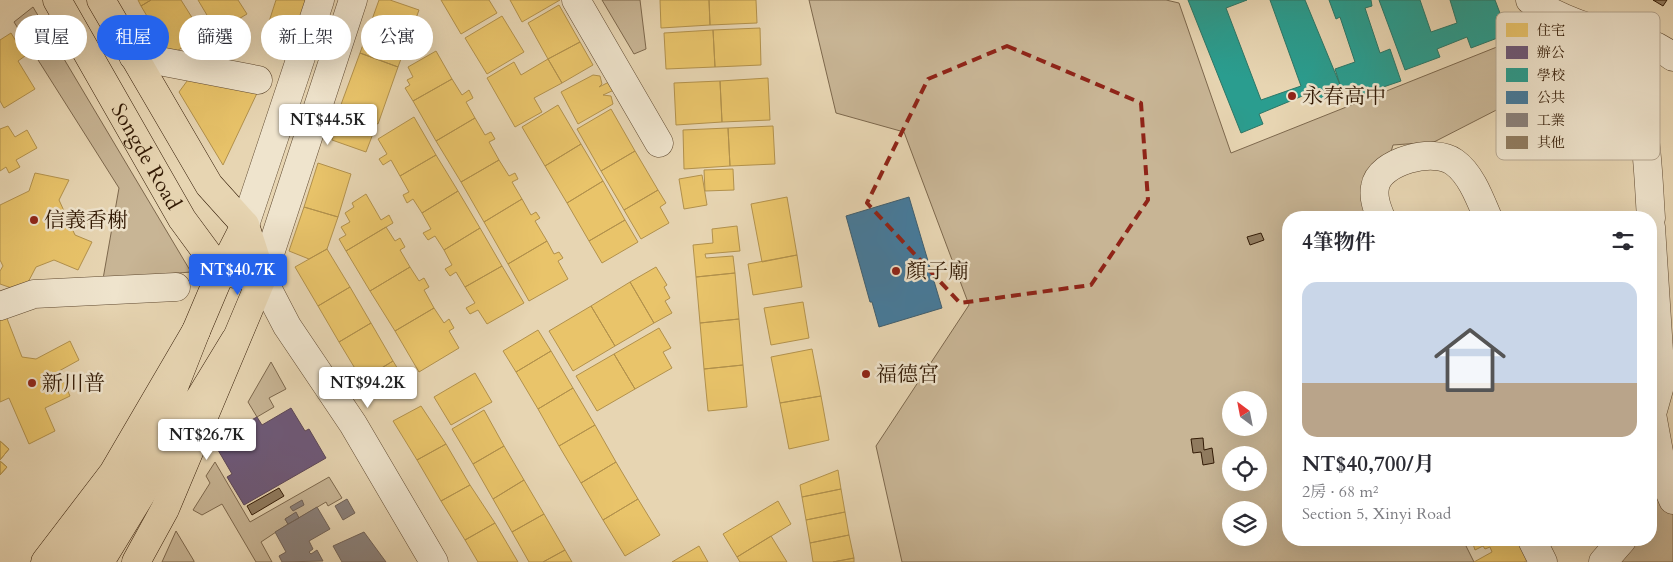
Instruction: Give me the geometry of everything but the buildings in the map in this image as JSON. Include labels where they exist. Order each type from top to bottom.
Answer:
[{"type":"main road","name":"Songde Road","points":[[57,0],[182,219],[221,272]]},
{"type":"main road","name":"Songde Road","points":[[100,0],[109,15]]},
{"type":"main road","name":"Songde Road","points":[[135,60],[209,185],[245,225],[262,278]]},
{"type":"main road","points":[[75,562],[128,483],[160,425],[221,272],[245,225]]},
{"type":"main road","points":[[136,562],[165,509],[262,278],[221,272]]},
{"type":"main road","points":[[45,562],[113,473],[196,331]]},
{"type":"main road","points":[[100,562],[235,340]]},
{"type":"street","points":[[245,225],[320,0]]},
{"type":"street","points":[[262,278],[353,0]]},
{"type":"street","points":[[576,0],[660,143]]},
{"type":"street","points":[[1530,0],[1549,12]]},
{"type":"street","points":[[1660,47],[1673,57]]},
{"type":"street","points":[[154,60],[258,80]]},
{"type":"street","points":[[1379,211],[1375,201],[1375,186],[1385,170],[1408,159],[1429,156],[1453,160],[1466,174],[1484,211]]},
{"type":"street","points":[[1647,160],[1651,211]]},
{"type":"street","name":"Songde Road","points":[[262,278],[280,313],[353,424],[434,562]]},
{"type":"street","points":[[0,306],[34,294],[176,287]]},
{"type":"street","points":[[1657,320],[1661,382],[1657,395]]},
{"type":"street","points":[[1657,460],[1673,500]]},
{"type":"street","points":[[1535,546],[1543,562]]},
{"type":"street","points":[[1603,562],[1617,546]]},
{"type":"highlighted area","points":[[1007,46],[1141,103],[1148,200],[1091,285],[960,303],[867,203],[928,79]]},
{"type":"shaded area","points":[[602,0],[640,0],[646,49],[634,54]]},
{"type":"shaded area","points":[[809,0],[1166,0],[1179,3],[1231,153],[1496,47],[1496,110],[1434,142],[1393,145],[1374,211],[1282,211],[1282,546],[1466,546],[1474,562],[902,562],[876,446],[969,305],[904,132],[836,113]]},
{"type":"shaded area","points":[[33,7],[38,15],[23,15]]},
{"type":"shaded area","points":[[38,60],[65,60],[191,272],[103,279],[119,188]]},
{"type":"shaded area","points":[[271,362],[286,389],[269,398],[274,407],[257,417],[248,402]]},
{"type":"shaded area","points":[[215,462],[250,522],[329,477],[342,498],[328,506],[326,502],[299,518],[296,513],[285,519],[288,524],[261,542],[272,562],[256,562],[222,504],[202,515],[193,510],[210,483],[206,476]]},
{"type":"shaded area","points":[[1657,490],[1673,510],[1673,562],[1614,562],[1625,546],[1657,546]]},
{"type":"shaded area","points":[[176,531],[194,561],[194,562],[162,562]]},
{"type":"place","name":"永春高中","points":[[1292,96]]},
{"type":"place","name":"信義香榭","points":[[34,220]]},
{"type":"place","name":"顏子廟","points":[[896,271]]},
{"type":"place","name":"福德宮","points":[[866,374]]},
{"type":"place","name":"新川普","points":[[32,383]]}]
